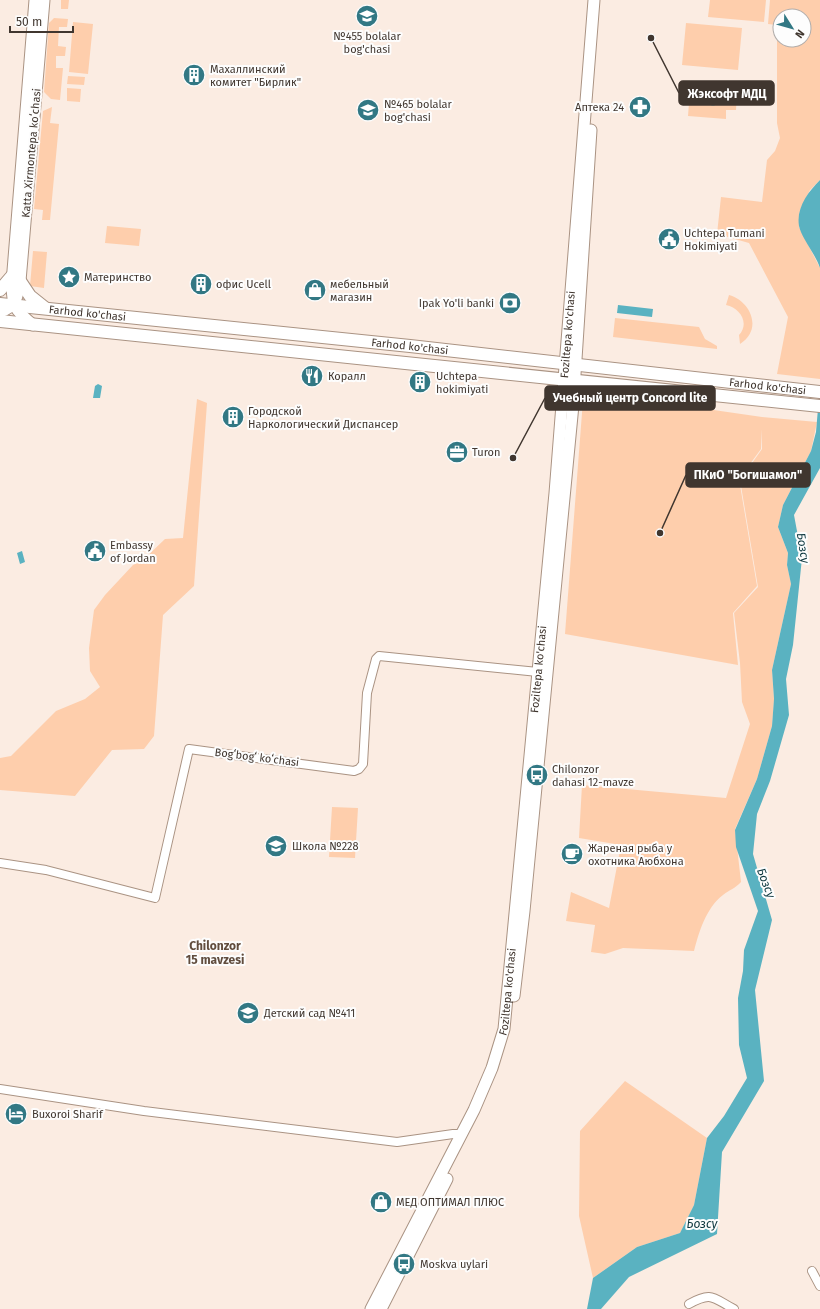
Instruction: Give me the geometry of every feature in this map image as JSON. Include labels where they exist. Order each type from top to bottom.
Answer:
[{"type":"main road","name":"Katta Xirmontepa koʻchasi","points":[[16,278],[35,0]]},
{"type":"main road","name":"Katta Xirmontepa koʻchasi","points":[[13,305],[44,0]]},
{"type":"main road","name":"Foziltepa ko'chasi","points":[[381,1309],[498,1070],[511,1029],[524,911],[568,380],[594,0]]},
{"type":"main road","name":"Foziltepa ko'chasi","points":[[569,364],[601,0]]},
{"type":"main road","points":[[0,290],[16,278],[30,296],[46,308]]},
{"type":"main road","name":"Farhod ko'chasi","points":[[0,304],[820,392]]},
{"type":"main road","points":[[0,312],[8,310],[13,305],[17,311],[33,325]]},
{"type":"main road","name":"Farhod ko'chasi","points":[[0,321],[726,395],[820,406]]},
{"type":"main road","name":"Foziltepa ko'chasi","points":[[371,1309],[465,1136],[492,1068],[504,1029],[555,493],[568,380]]},
{"type":"street","name":"Bogʻbogʻ koʻchasi","points":[[0,863],[46,870],[155,898],[189,749],[354,771],[359,769],[363,764],[367,693],[376,660],[379,656],[538,672]]},
{"type":"street","points":[[0,1089],[144,1111],[397,1142],[453,1134],[465,1136]]},
{"type":"street","points":[[812,1271],[820,1286]]},
{"type":"street","points":[[690,1304],[703,1296],[709,1296],[734,1309]]},
{"type":"shaded area","points":[[61,0],[69,0],[68,9],[61,9]]},
{"type":"shaded area","points":[[710,0],[766,0],[764,22],[708,17]]},
{"type":"shaded area","points":[[770,0],[820,0],[820,180],[810,190],[800,210],[799,227],[820,268],[820,379],[777,374],[788,317],[749,243],[717,234],[721,197],[762,202],[767,160],[775,151],[780,138],[777,123],[777,48],[812,48],[812,8],[772,8],[772,24],[768,24]]},
{"type":"shaded area","points":[[54,18],[68,19],[67,27],[59,27],[58,46],[66,47],[65,56],[56,56],[56,68],[63,68],[60,100],[51,99],[44,92],[49,23]]},
{"type":"shaded area","points":[[73,22],[93,24],[88,74],[69,72]]},
{"type":"shaded area","points":[[686,23],[742,28],[738,70],[682,65]]},
{"type":"shaded area","points":[[68,76],[85,77],[84,85],[67,84]]},
{"type":"shaded area","points":[[703,82],[728,84],[727,92],[737,93],[736,110],[726,110],[726,119],[688,116],[690,90],[702,91]]},
{"type":"shaded area","points":[[67,88],[81,89],[80,102],[67,101]]},
{"type":"shaded area","points":[[52,107],[50,123],[59,124],[50,220],[42,220],[43,210],[34,209],[43,111]]},
{"type":"shaded area","points":[[107,226],[141,229],[139,246],[105,243]]},
{"type":"shaded area","points":[[33,251],[47,252],[44,288],[30,286]]},
{"type":"shaded area","points":[[729,295],[737,298],[743,303],[751,316],[751,331],[747,338],[740,344],[739,335],[744,326],[743,321],[742,317],[735,309],[726,305]]},
{"type":"shaded area","points":[[615,318],[699,327],[705,339],[717,346],[717,349],[613,337]]},
{"type":"shaded area","points":[[589,392],[762,417],[817,422],[811,451],[783,505],[778,527],[788,553],[787,565],[791,584],[772,670],[774,700],[772,726],[757,779],[735,829],[741,882],[717,900],[712,907],[701,928],[694,951],[623,948],[605,954],[591,952],[595,925],[566,921],[571,892],[609,908],[621,845],[579,838],[582,785],[726,798],[750,724],[742,702],[740,663],[734,613],[758,587],[740,480],[762,449],[762,429],[761,449],[739,479],[757,586],[733,613],[738,665],[565,634],[583,400]]},
{"type":"shaded area","points":[[197,399],[207,403],[194,586],[163,615],[154,736],[144,749],[112,750],[75,796],[0,790],[0,758],[11,756],[56,711],[85,699],[100,687],[90,671],[89,648],[94,610],[105,595],[133,565],[142,561],[165,539],[183,538]]},
{"type":"shaded area","points":[[332,807],[358,808],[355,858],[329,857]]},
{"type":"shaded area","points":[[625,1081],[707,1138],[694,1205],[680,1233],[637,1247],[593,1278],[579,1216],[580,1131]]},
{"type":"water","points":[[713,96],[718,101],[713,106],[708,101]]},
{"type":"water","points":[[820,180],[820,268],[800,230],[799,213],[807,195]]},
{"type":"water","points":[[618,305],[653,309],[652,317],[617,313]]},
{"type":"water","points":[[98,384],[102,386],[100,398],[93,398],[95,386]]},
{"type":"water","name":"Бозсу","points":[[820,385],[820,468],[794,515],[802,558],[793,645],[786,679],[789,715],[770,781],[757,814],[753,854],[772,920],[755,990],[764,1081],[722,1152],[717,1234],[629,1277],[601,1309],[587,1309],[593,1278],[637,1247],[680,1233],[694,1205],[707,1138],[724,1116],[747,1078],[739,1045],[738,998],[743,971],[744,950],[758,911],[736,847],[735,830],[757,779],[772,726],[774,699],[772,670],[791,584],[787,565],[788,553],[778,527],[783,505],[811,451],[816,432]]},
{"type":"water","points":[[22,551],[25,562],[20,564],[17,553]]},
{"type":"place","name":"№455 bolalar bog'chasi","points":[[367,16]]},
{"type":"place","name":"Жэксофт МДЦ","points":[[651,38]]},
{"type":"place","name":"Махаллинский комитет \"Бирлик\"","points":[[194,75]]},
{"type":"place","name":"Аптека 24","points":[[640,107]]},
{"type":"place","name":"№465 bolalar bog'chasi","points":[[368,110]]},
{"type":"place","name":"Uchtepa Tumani Hokimiyati","points":[[669,239]]},
{"type":"place","name":"Материнство","points":[[69,277]]},
{"type":"place","name":"офис Ucell","points":[[201,284]]},
{"type":"place","name":"мебельный магазин","points":[[315,290]]},
{"type":"place","name":"Ipak Yo'li banki","points":[[510,303]]},
{"type":"place","name":"Коралл","points":[[312,376]]},
{"type":"place","name":"Uchtepa hokimiyati","points":[[420,382]]},
{"type":"place","name":"Городской Наркологический Диспансер","points":[[233,417]]},
{"type":"place","name":"Turon","points":[[457,452]]},
{"type":"place","name":"Учебный центр Concord lite","points":[[513,458]]},
{"type":"place","name":"ПКиО \"Богишамол\"","points":[[660,533]]},
{"type":"place","name":"Embassy of Jordan","points":[[95,551]]},
{"type":"place","name":"Chilonzor dahasi 12-mavze","points":[[537,775]]},
{"type":"place","name":"Школа №228","points":[[276,846]]},
{"type":"place","name":"Жареная рыба у охотника Аюбхона","points":[[572,854]]},
{"type":"place","name":"Детский сад №411","points":[[248,1013]]},
{"type":"place","name":"Buxoroi Sharif","points":[[16,1114]]},
{"type":"place","name":"МЕД ОПТИМАЛ ПЛЮС","points":[[381,1202]]},
{"type":"place","name":"Moskva uylari","points":[[404,1264]]},
{"type":"district","name":"Chilonzor 15 mavzesi","points":[[215,953]]}]
